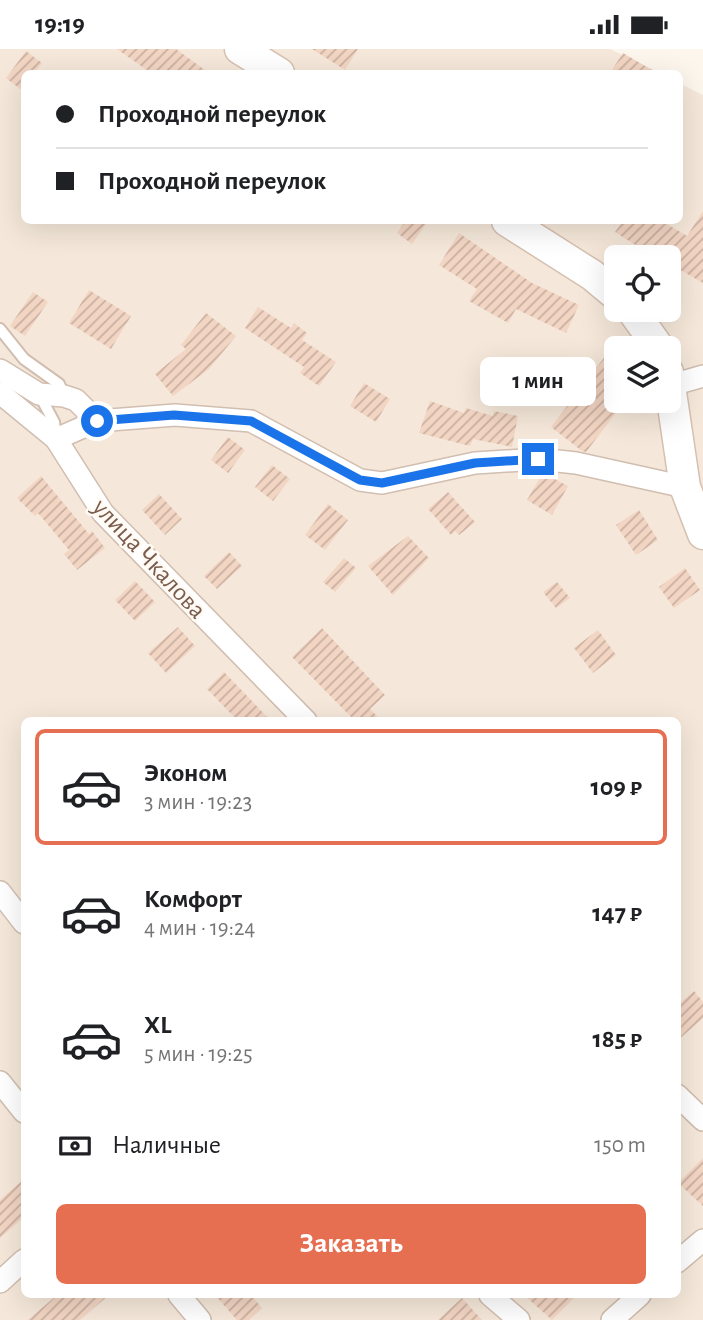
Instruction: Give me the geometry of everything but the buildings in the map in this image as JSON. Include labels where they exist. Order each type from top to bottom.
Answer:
[{"type":"main road","points":[[240,49],[273,70]]},
{"type":"main road","points":[[512,224],[604,285]]},
{"type":"main road","points":[[675,413],[685,487],[703,534]]},
{"type":"street","points":[[0,370],[39,394],[76,400],[97,421]]},
{"type":"street","points":[[681,378],[703,376]]},
{"type":"street","name":"улица Чкалова","points":[[0,393],[56,439],[103,513],[302,717]]},
{"type":"street","points":[[56,439],[97,421],[174,415],[251,421],[360,480],[382,483],[475,463],[538,459],[576,463],[685,487]]},
{"type":"street","points":[[0,892],[21,919]]},
{"type":"street","points":[[0,1082],[21,1108]]},
{"type":"street","points":[[681,1099],[703,1120]]},
{"type":"street","points":[[681,1259],[703,1240]]},
{"type":"street","points":[[0,1282],[21,1263]]},
{"type":"street","points":[[182,1298],[200,1320]]},
{"type":"street","points":[[493,1298],[519,1320]]},
{"type":"street","points":[[612,1320],[637,1298]]},
{"type":"lane","points":[[0,329],[24,359],[59,384],[64,396]]},
{"type":"lane","points":[[39,394],[54,422],[56,439]]},
{"type":"shaded area","points":[[0,49],[610,49],[654,70],[21,70],[21,224],[683,224],[683,85],[703,95],[703,1320],[0,1320]]},
{"type":"route","points":[[97,421],[174,415],[251,421],[281,435],[309,455],[360,480],[382,483],[475,463],[538,459]]}]
